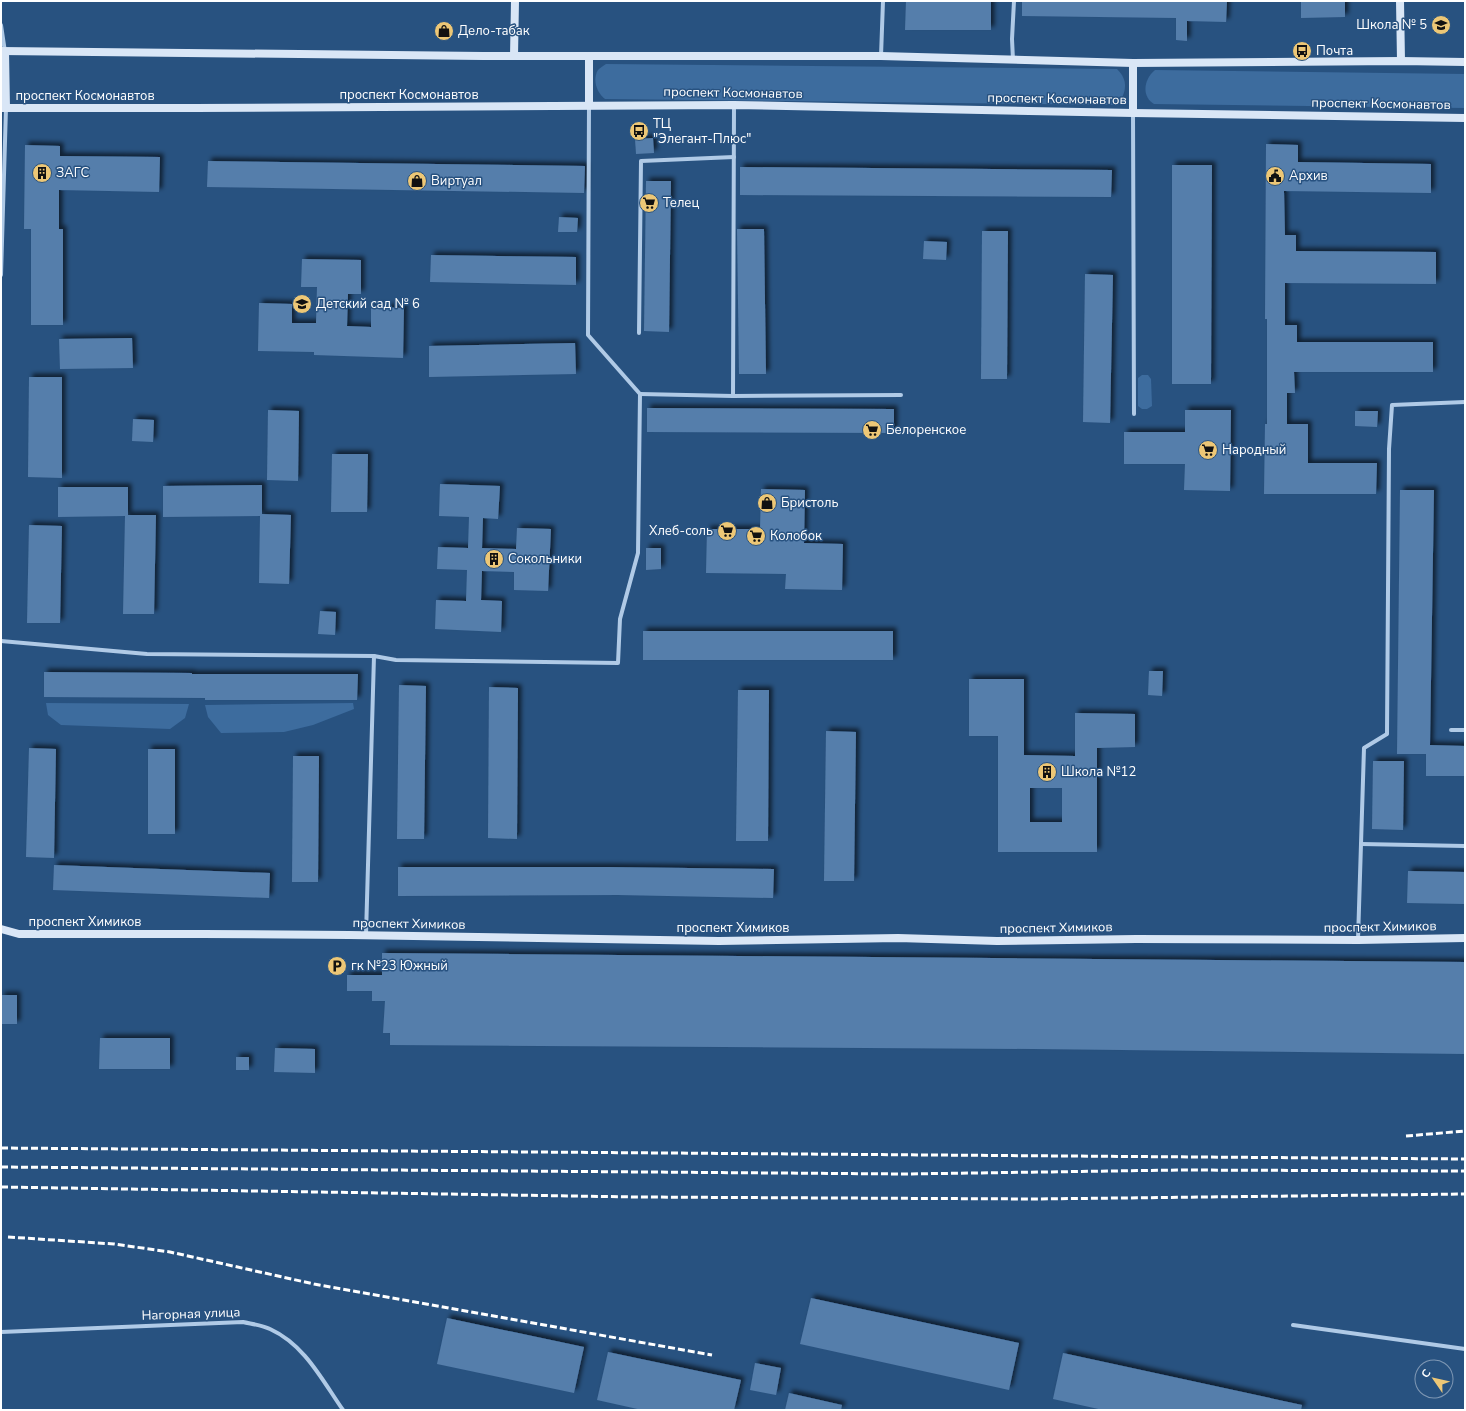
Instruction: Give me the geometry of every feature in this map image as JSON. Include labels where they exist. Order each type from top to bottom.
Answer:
[{"type":"main road","points":[[514,1],[514,56]]},
{"type":"main road","points":[[1400,1],[1401,60]]},
{"type":"main road","points":[[3,108],[3,52],[514,56],[881,56],[1133,63],[1401,60],[1465,62]]},
{"type":"main road","points":[[589,56],[589,105]]},
{"type":"main road","points":[[1133,63],[1133,113]]},
{"type":"main road","name":"проспект Космонавтов","points":[[3,108],[734,105],[1465,118]]},
{"type":"main road","name":"проспект Химиков","points":[[1,929],[19,934],[202,934],[719,941],[898,938],[997,941],[1136,939],[1358,940],[1465,938]]},
{"type":"street","points":[[881,56],[883,1]]},
{"type":"street","points":[[1013,60],[1012,39],[1014,1]]},
{"type":"street","points":[[1,25],[3,52]]},
{"type":"street","points":[[1,641],[147,654],[374,656],[396,660],[618,664],[620,618],[638,554],[640,394],[588,335],[589,105]]},
{"type":"street","points":[[733,396],[734,105]]},
{"type":"street","points":[[1,275],[3,108]]},
{"type":"street","points":[[1133,113],[1134,414]]},
{"type":"street","points":[[639,334],[641,161],[734,157]]},
{"type":"street","points":[[640,394],[733,396],[901,396]]},
{"type":"street","points":[[1358,940],[1364,748],[1387,734],[1389,449],[1392,405],[1465,402]]},
{"type":"street","points":[[366,936],[374,656]]},
{"type":"street","points":[[1451,730],[1465,730]]},
{"type":"street","points":[[1361,844],[1465,846]]},
{"type":"street","name":"Нагорная улица","points":[[1,1332],[213,1322],[243,1322],[269,1328],[290,1341],[312,1362],[343,1410]]},
{"type":"street","points":[[1293,1325],[1465,1349]]},
{"type":"shaded area","points":[[606,64],[1117,69],[1121,73],[1125,82],[1125,87],[1123,96],[1118,105],[605,99],[596,86],[595,78],[598,70]]},
{"type":"shaded area","points":[[1155,70],[1465,74],[1465,108],[1154,104],[1147,97],[1146,83],[1148,78]]},
{"type":"shaded area","points":[[1142,375],[1148,375],[1151,379],[1152,406],[1147,409],[1142,409],[1138,406],[1138,378]]},
{"type":"shaded area","points":[[46,703],[189,704],[185,718],[170,729],[61,725],[48,715]]},
{"type":"shaded area","points":[[353,703],[354,709],[313,725],[284,732],[221,733],[208,717],[205,705]]},
{"type":"building","points":[[906,1],[991,1],[991,30],[905,30]]},
{"type":"building","points":[[1022,1],[1227,1],[1226,22],[1187,21],[1187,41],[1176,40],[1176,18],[1022,16]]},
{"type":"building","points":[[1301,1],[1345,1],[1345,17],[1301,18]]},
{"type":"building","points":[[653,138],[654,153],[636,154],[635,139]]},
{"type":"building","points":[[1266,144],[1298,145],[1298,162],[1431,164],[1431,193],[1284,191],[1285,235],[1296,235],[1296,251],[1436,252],[1436,284],[1285,283],[1285,325],[1297,325],[1297,342],[1433,342],[1433,372],[1294,372],[1295,393],[1287,393],[1287,424],[1308,424],[1308,463],[1377,463],[1376,494],[1264,494],[1265,424],[1267,424],[1267,319],[1265,319]]},
{"type":"building","points":[[25,145],[60,146],[60,156],[160,157],[159,192],[59,190],[59,229],[63,229],[63,325],[31,325],[31,229],[24,229]]},
{"type":"building","points":[[208,161],[585,166],[584,193],[207,187]]},
{"type":"building","points":[[1172,165],[1212,165],[1211,384],[1172,384]]},
{"type":"building","points":[[740,167],[1112,170],[1111,197],[740,195]]},
{"type":"building","points":[[646,181],[671,181],[669,332],[644,331]]},
{"type":"building","points":[[559,217],[578,218],[577,232],[558,232]]},
{"type":"building","points":[[737,229],[764,229],[766,374],[739,374]]},
{"type":"building","points":[[982,231],[1008,231],[1007,379],[981,379]]},
{"type":"building","points":[[924,241],[947,242],[946,260],[923,259]]},
{"type":"building","points":[[431,255],[576,257],[576,285],[430,282]]},
{"type":"building","points":[[302,259],[361,260],[361,294],[348,294],[347,326],[371,327],[371,307],[404,308],[403,358],[314,355],[314,352],[258,351],[259,303],[292,304],[292,323],[316,323],[317,287],[301,287]]},
{"type":"building","points":[[1085,274],[1113,275],[1110,423],[1083,422]]},
{"type":"building","points":[[132,338],[133,368],[60,369],[59,339]]},
{"type":"building","points":[[575,343],[576,374],[429,377],[429,346]]},
{"type":"building","points":[[29,377],[62,377],[62,478],[28,477]]},
{"type":"building","points":[[647,408],[894,409],[894,433],[647,432]]},
{"type":"building","points":[[268,410],[299,411],[298,481],[267,480]]},
{"type":"building","name":"Народный","points":[[1185,410],[1231,410],[1230,491],[1184,490],[1185,464],[1124,464],[1124,432],[1185,432]]},
{"type":"building","points":[[1355,411],[1378,411],[1377,427],[1355,426]]},
{"type":"building","points":[[133,419],[154,420],[153,442],[132,441]]},
{"type":"building","points":[[332,454],[368,454],[367,512],[331,512]]},
{"type":"building","name":"Сокольники","points":[[440,484],[500,486],[498,519],[483,518],[482,548],[516,549],[517,528],[551,529],[548,591],[514,590],[514,572],[482,571],[481,600],[502,601],[501,632],[435,629],[436,600],[466,601],[467,570],[437,569],[438,547],[468,548],[469,517],[439,516]]},
{"type":"building","points":[[262,485],[262,514],[291,515],[289,584],[259,583],[260,516],[163,517],[163,486]]},
{"type":"building","points":[[58,487],[128,487],[128,515],[156,515],[154,614],[123,614],[125,516],[58,517]]},
{"type":"building","name":"Колобок","points":[[761,489],[805,490],[804,543],[843,544],[842,590],[785,589],[786,574],[706,573],[707,529],[760,529]]},
{"type":"building","points":[[1400,490],[1434,490],[1430,745],[1465,746],[1465,776],[1426,776],[1426,754],[1397,754]]},
{"type":"building","points":[[29,525],[62,526],[60,623],[27,623]]},
{"type":"building","points":[[646,548],[661,548],[661,569],[646,570]]},
{"type":"building","points":[[320,611],[336,612],[335,635],[318,634]]},
{"type":"building","points":[[643,631],[893,631],[893,660],[643,660]]},
{"type":"building","points":[[1149,671],[1163,671],[1162,696],[1148,695]]},
{"type":"building","points":[[44,672],[358,674],[357,700],[205,700],[205,698],[44,697]]},
{"type":"building","name":"Школа №12","points":[[969,679],[1024,679],[1024,755],[1075,756],[1075,713],[1135,714],[1135,747],[1097,748],[1097,852],[998,852],[998,736],[969,736]],"holes":[[[1030,788],[1062,788],[1062,822],[1030,822]]]},
{"type":"building","points":[[399,685],[426,686],[424,839],[397,839]]},
{"type":"building","points":[[489,687],[518,688],[517,839],[488,838]]},
{"type":"building","points":[[738,690],[769,690],[768,841],[736,841]]},
{"type":"building","points":[[826,731],[856,732],[854,881],[824,881]]},
{"type":"building","points":[[29,748],[56,749],[54,858],[26,857]]},
{"type":"building","points":[[148,749],[175,749],[175,834],[148,834]]},
{"type":"building","points":[[293,756],[319,756],[318,882],[292,882]]},
{"type":"building","points":[[1373,761],[1404,761],[1403,830],[1372,829]]},
{"type":"building","points":[[54,865],[270,873],[269,898],[53,890]]},
{"type":"building","points":[[398,867],[774,869],[773,898],[618,895],[398,896]]},
{"type":"building","points":[[1408,871],[1465,872],[1465,904],[1407,903]]},
{"type":"building","points":[[382,953],[1465,962],[1465,1054],[1034,1049],[390,1045],[390,1033],[383,1033],[385,1001],[372,1001],[372,991],[347,991],[347,975],[382,975]]},
{"type":"building","points":[[1,995],[17,995],[17,1024],[1,1024]]},
{"type":"building","points":[[100,1038],[170,1038],[170,1069],[99,1069]]},
{"type":"building","points":[[275,1048],[315,1049],[315,1073],[274,1072]]},
{"type":"building","points":[[236,1057],[249,1057],[249,1070],[236,1070]]},
{"type":"building","points":[[811,1298],[1019,1343],[1009,1390],[800,1344]]},
{"type":"building","points":[[447,1318],[584,1347],[574,1393],[437,1364]]},
{"type":"building","points":[[608,1352],[741,1380],[734,1410],[642,1410],[597,1400]]},
{"type":"building","points":[[1063,1353],[1302,1405],[1301,1410],[1103,1410],[1053,1399]]},
{"type":"building","points":[[755,1363],[781,1368],[776,1395],[750,1390]]},
{"type":"building","points":[[789,1393],[842,1405],[841,1410],[785,1410]]},
{"type":"railway","points":[[1406,1136],[1465,1131]]},
{"type":"railway","points":[[1,1148],[1465,1159]]},
{"type":"railway","points":[[1,1167],[905,1174],[1181,1170],[1465,1171]]},
{"type":"railway","points":[[1,1187],[636,1197],[1035,1199],[1465,1194]]},
{"type":"railway","points":[[8,1237],[114,1244],[170,1252],[314,1284],[712,1355]]},
{"type":"place","name":"Школа № 5","points":[[1441,25]]},
{"type":"place","name":"Дело-табак","points":[[444,31]]},
{"type":"place","name":"Почта","points":[[1302,51]]},
{"type":"place","name":"ТЦ \"Элегант-Плюс\"","points":[[639,131]]},
{"type":"place","name":"ЗАГС","points":[[42,173]]},
{"type":"place","name":"Архив","points":[[1275,176]]},
{"type":"place","name":"Виртуал","points":[[417,181]]},
{"type":"place","name":"Телец","points":[[649,203]]},
{"type":"place","name":"Детский сад № 6","points":[[302,304]]},
{"type":"place","name":"Белоренское","points":[[872,430]]},
{"type":"place","name":"Народный","points":[[1208,450]]},
{"type":"place","name":"Бристоль","points":[[767,503]]},
{"type":"place","name":"Хлеб-соль","points":[[727,531]]},
{"type":"place","name":"Колобок","points":[[756,536]]},
{"type":"place","name":"Сокольники","points":[[494,559]]},
{"type":"place","name":"Школа №12","points":[[1047,772]]},
{"type":"place","name":"гк №23 Южный","points":[[337,966]]}]
